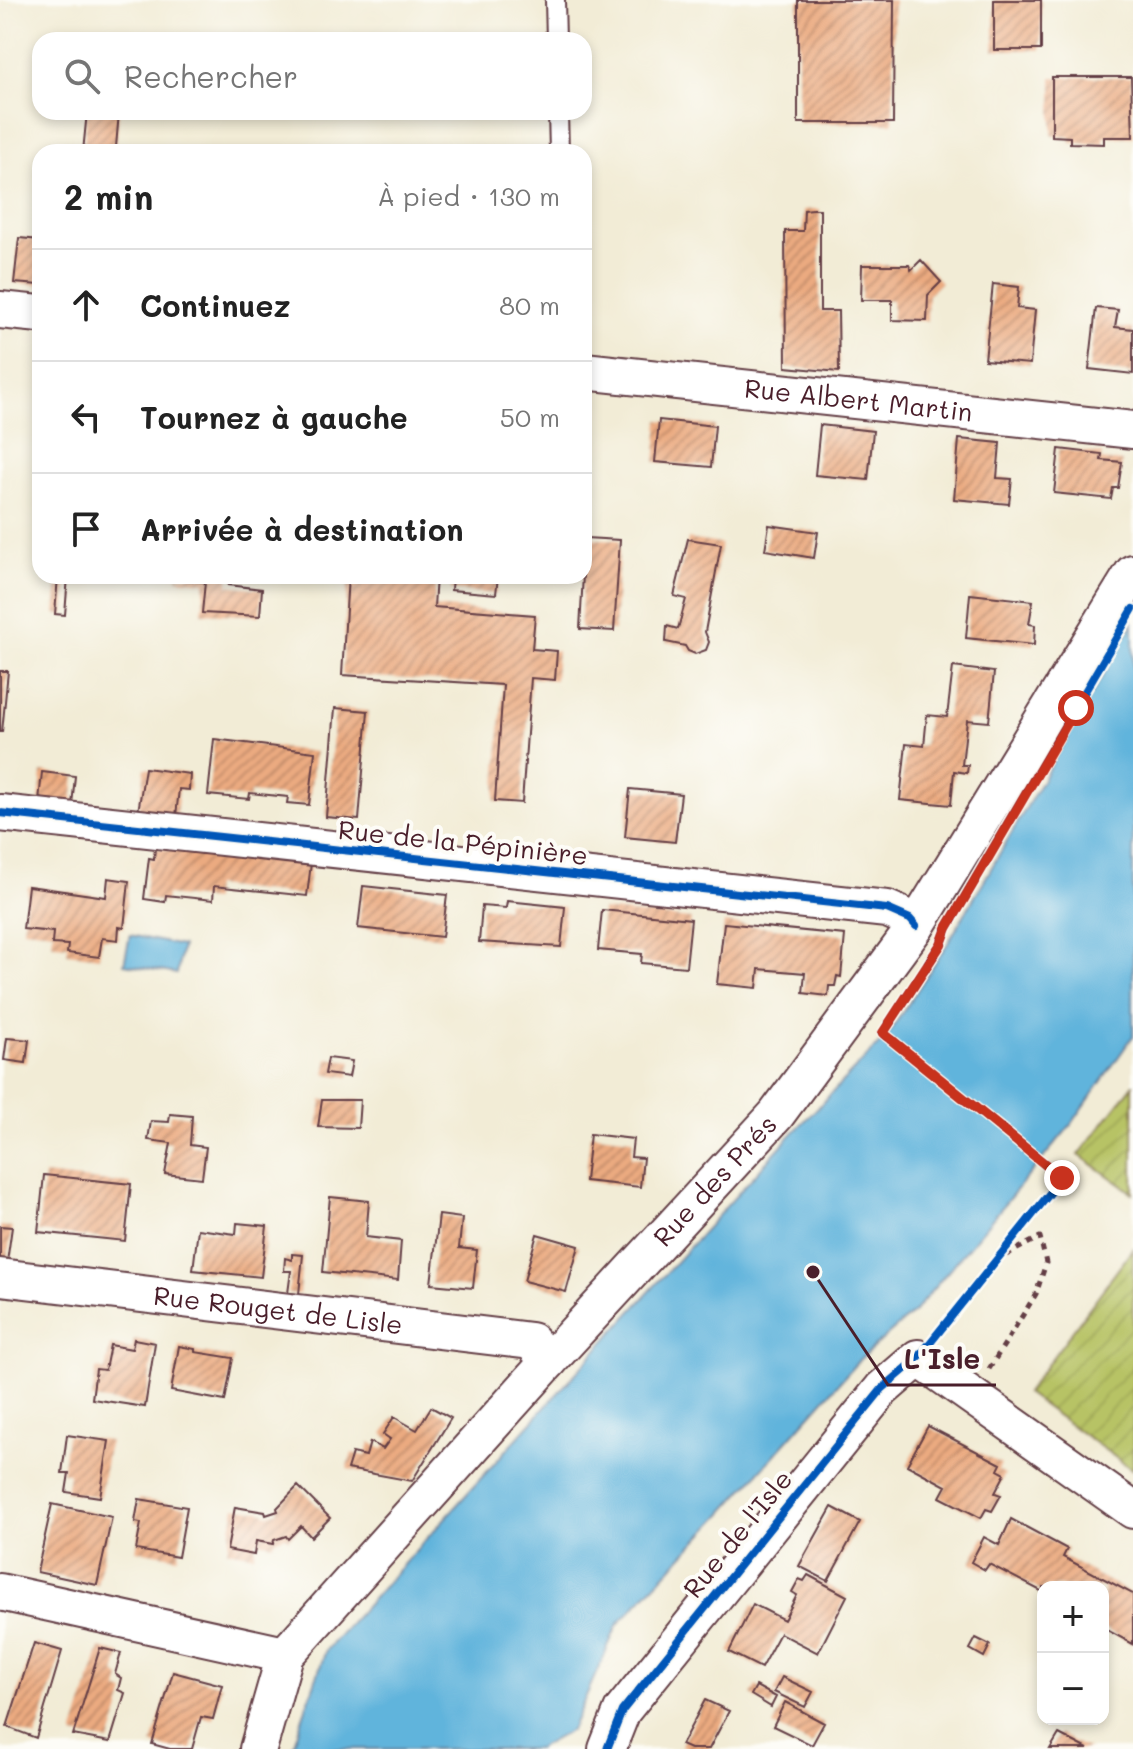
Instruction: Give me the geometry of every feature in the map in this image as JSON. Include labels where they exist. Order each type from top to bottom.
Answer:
[{"type":"street","points":[[0,310],[32,313]]},
{"type":"street","name":"Rue Albert Martin","points":[[592,372],[1133,430]]},
{"type":"street","name":"Rue des Prés","points":[[258,1749],[285,1655],[549,1361],[776,1115],[916,926],[1133,573]]},
{"type":"street","name":"Rue de la Pépinière","points":[[0,813],[887,909],[910,919],[916,926]]},
{"type":"street","name":"Rue Rouget de Lisle","points":[[0,1277],[531,1341],[549,1361]]},
{"type":"street","name":"Rue de l'Isle","points":[[607,1749],[622,1711],[882,1389],[918,1358],[972,1396]]},
{"type":"street","points":[[972,1396],[1133,1510]]},
{"type":"street","points":[[0,1592],[285,1655]]},
{"type":"lane","points":[[555,0],[556,32]]},
{"type":"lane","points":[[558,120],[559,144]]},
{"type":"path","points":[[972,1396],[1036,1294],[1046,1263],[1040,1237],[995,1261]]},
{"type":"path","points":[[985,1273],[1013,1239]]},
{"type":"green space","points":[[1133,1085],[1133,1193],[1079,1155]]},
{"type":"green space","points":[[1133,1249],[1133,1470],[1026,1393]]},
{"type":"water","points":[[1133,623],[1133,1036],[1071,1125],[914,1312],[860,1359],[721,1515],[618,1624],[571,1730],[537,1749],[292,1749],[326,1650],[789,1137],[887,1036],[948,943]]},
{"type":"water","points":[[130,935],[182,946],[177,974],[124,964]]},
{"type":"building","points":[[798,0],[894,0],[893,123],[798,123]]},
{"type":"building","points":[[994,0],[1041,0],[1041,50],[994,50]]},
{"type":"building","points":[[1052,77],[1131,77],[1133,137],[1104,137],[1104,144],[1070,143],[1070,137],[1052,136]]},
{"type":"building","points":[[86,120],[118,120],[116,144],[84,144]]},
{"type":"building","points":[[820,209],[820,311],[838,311],[839,372],[786,367],[785,231],[803,231],[804,210]]},
{"type":"building","points":[[19,238],[32,239],[32,284],[14,283]]},
{"type":"building","points":[[921,260],[941,282],[928,295],[927,321],[892,320],[892,300],[861,300],[862,265],[909,265],[911,270]]},
{"type":"building","points":[[993,284],[1019,287],[1017,308],[1035,310],[1030,364],[985,360]]},
{"type":"building","points":[[1096,308],[1118,310],[1115,327],[1133,329],[1133,374],[1089,369]]},
{"type":"building","points":[[659,420],[715,426],[711,467],[655,462]]},
{"type":"building","points":[[820,425],[873,431],[868,480],[815,475]]},
{"type":"building","points":[[959,439],[1000,443],[997,478],[1012,479],[1009,504],[954,499]]},
{"type":"building","points":[[1059,449],[1102,454],[1101,460],[1122,462],[1118,488],[1113,488],[1111,499],[1054,493]]},
{"type":"building","points":[[769,525],[818,532],[814,558],[765,550]]},
{"type":"building","points":[[592,538],[620,540],[614,631],[580,629],[582,584],[592,584]]},
{"type":"building","points":[[688,539],[721,544],[705,632],[709,642],[706,650],[695,654],[685,646],[666,642],[667,626],[678,629],[686,599],[674,596]]},
{"type":"building","points":[[57,584],[67,584],[65,615],[55,614]]},
{"type":"building","points":[[205,584],[262,589],[260,616],[202,613]]},
{"type":"building","points":[[348,584],[435,584],[434,607],[535,615],[532,649],[557,651],[555,680],[531,678],[522,803],[495,801],[503,685],[342,675]]},
{"type":"building","points":[[451,584],[497,584],[496,594],[451,590]]},
{"type":"building","points":[[970,594],[1033,601],[1029,624],[1035,625],[1034,645],[966,638]]},
{"type":"building","points":[[953,667],[994,672],[989,722],[967,720],[962,765],[968,765],[967,773],[954,771],[951,805],[900,800],[906,744],[924,746],[927,715],[947,717]]},
{"type":"building","points":[[0,671],[8,671],[2,732],[0,732]]},
{"type":"building","points":[[335,708],[368,711],[359,820],[326,817]]},
{"type":"building","points":[[214,739],[315,752],[309,805],[287,803],[288,797],[250,793],[249,799],[208,795]]},
{"type":"building","points":[[145,768],[190,774],[189,790],[179,789],[176,816],[138,812]]},
{"type":"building","points":[[42,772],[75,776],[72,805],[39,801]]},
{"type":"building","points":[[630,789],[681,794],[675,842],[625,837]]},
{"type":"building","points":[[172,840],[312,855],[307,896],[214,886],[213,900],[166,895],[165,902],[144,899],[149,858],[154,859],[155,848],[170,850]]},
{"type":"building","points":[[108,878],[129,881],[124,928],[119,927],[118,940],[102,938],[99,957],[67,953],[68,945],[52,944],[53,932],[23,929],[28,886],[106,897]]},
{"type":"building","points":[[363,886],[447,895],[442,937],[358,928]]},
{"type":"building","points":[[507,901],[565,907],[561,947],[479,942],[482,906],[506,908]]},
{"type":"building","points":[[602,910],[691,919],[686,967],[641,963],[642,954],[598,950]]},
{"type":"building","points":[[724,923],[845,935],[841,977],[837,976],[835,986],[829,986],[828,996],[803,993],[805,973],[759,969],[757,988],[717,984]]},
{"type":"building","points":[[7,1038],[29,1040],[26,1063],[4,1060]]},
{"type":"building","points":[[328,1058],[352,1061],[349,1077],[325,1074]]},
{"type":"building","points":[[322,1100],[360,1100],[358,1128],[318,1127]]},
{"type":"building","points":[[170,1114],[192,1116],[190,1145],[206,1147],[202,1178],[165,1174],[171,1143],[148,1140],[151,1121],[169,1122]]},
{"type":"building","points":[[590,1134],[633,1139],[631,1157],[643,1158],[640,1187],[585,1181]]},
{"type":"building","points":[[44,1175],[131,1184],[125,1241],[38,1232]]},
{"type":"building","points":[[330,1197],[369,1201],[366,1237],[401,1241],[398,1280],[323,1272]]},
{"type":"building","points":[[439,1215],[462,1218],[459,1248],[477,1250],[473,1288],[431,1284]]},
{"type":"building","points":[[237,1223],[267,1226],[261,1277],[193,1270],[198,1229],[236,1234]]},
{"type":"building","points":[[0,1226],[12,1227],[7,1262],[0,1261]]},
{"type":"building","points":[[537,1234],[579,1246],[566,1292],[524,1281]]},
{"type":"building","points":[[292,1254],[303,1255],[299,1294],[288,1293],[291,1271],[284,1271],[285,1258],[292,1260]]},
{"type":"building","points":[[134,1339],[155,1343],[145,1407],[92,1399],[96,1369],[105,1370],[110,1345],[132,1349]]},
{"type":"building","points":[[179,1346],[233,1358],[225,1401],[171,1391]]},
{"type":"building","points":[[431,1407],[451,1418],[412,1481],[347,1469],[352,1453],[366,1456],[370,1442],[383,1449],[390,1439],[383,1434],[394,1417],[417,1430]]},
{"type":"building","points":[[928,1426],[1001,1464],[998,1470],[1005,1474],[995,1493],[1001,1495],[992,1511],[986,1509],[981,1518],[940,1497],[946,1486],[907,1465]]},
{"type":"building","points":[[67,1435],[109,1441],[100,1497],[66,1492],[69,1473],[62,1473]]},
{"type":"building","points":[[298,1486],[330,1518],[311,1537],[301,1526],[288,1539],[286,1536],[274,1540],[273,1544],[256,1541],[254,1555],[227,1550],[235,1507],[265,1512],[266,1515],[278,1511],[277,1508]]},
{"type":"building","points":[[139,1499],[187,1507],[178,1557],[136,1550],[141,1523],[135,1522]]},
{"type":"building","points":[[52,1504],[112,1517],[97,1585],[37,1572]]},
{"type":"building","points":[[832,1507],[860,1522],[828,1581],[799,1566]]},
{"type":"building","points":[[1011,1519],[1067,1549],[1063,1557],[1108,1581],[1037,1581],[1037,1589],[989,1564],[985,1570],[971,1562],[984,1537],[999,1545]]},
{"type":"building","points":[[808,1575],[847,1596],[818,1653],[780,1633],[761,1668],[729,1652],[753,1604],[784,1620],[797,1595],[792,1592],[799,1579],[804,1581]]},
{"type":"building","points":[[1109,1581],[1133,1594],[1133,1644],[1109,1631]]},
{"type":"building","points":[[976,1638],[990,1645],[984,1657],[970,1649]]},
{"type":"building","points":[[34,1643],[62,1651],[36,1738],[7,1727]]},
{"type":"building","points":[[100,1648],[121,1653],[115,1674],[121,1678],[118,1690],[125,1693],[110,1742],[73,1735]]},
{"type":"building","points":[[173,1672],[222,1685],[213,1719],[201,1717],[192,1749],[170,1749],[152,1744]]},
{"type":"building","points":[[782,1677],[813,1692],[805,1707],[774,1692]]},
{"type":"building","points":[[756,1686],[776,1697],[771,1707],[751,1695]]},
{"type":"building","points":[[705,1700],[729,1711],[709,1749],[690,1749],[681,1745]]},
{"type":"building","points":[[785,1702],[824,1723],[812,1745],[773,1726]]},
{"type":"building","points":[[1059,1734],[1088,1749],[1050,1749]]},
{"type":"cycle path","points":[[607,1749],[622,1711],[882,1389],[918,1358],[1062,1178],[883,1033],[941,944],[947,928],[1133,609]]},
{"type":"cycle path","points":[[0,813],[887,909],[910,919],[916,926]]},
{"type":"place","name":"L'Isle","points":[[813,1272]]},
{"type":"route","points":[[1062,1178],[883,1033],[941,944],[947,928],[1076,708]]}]
